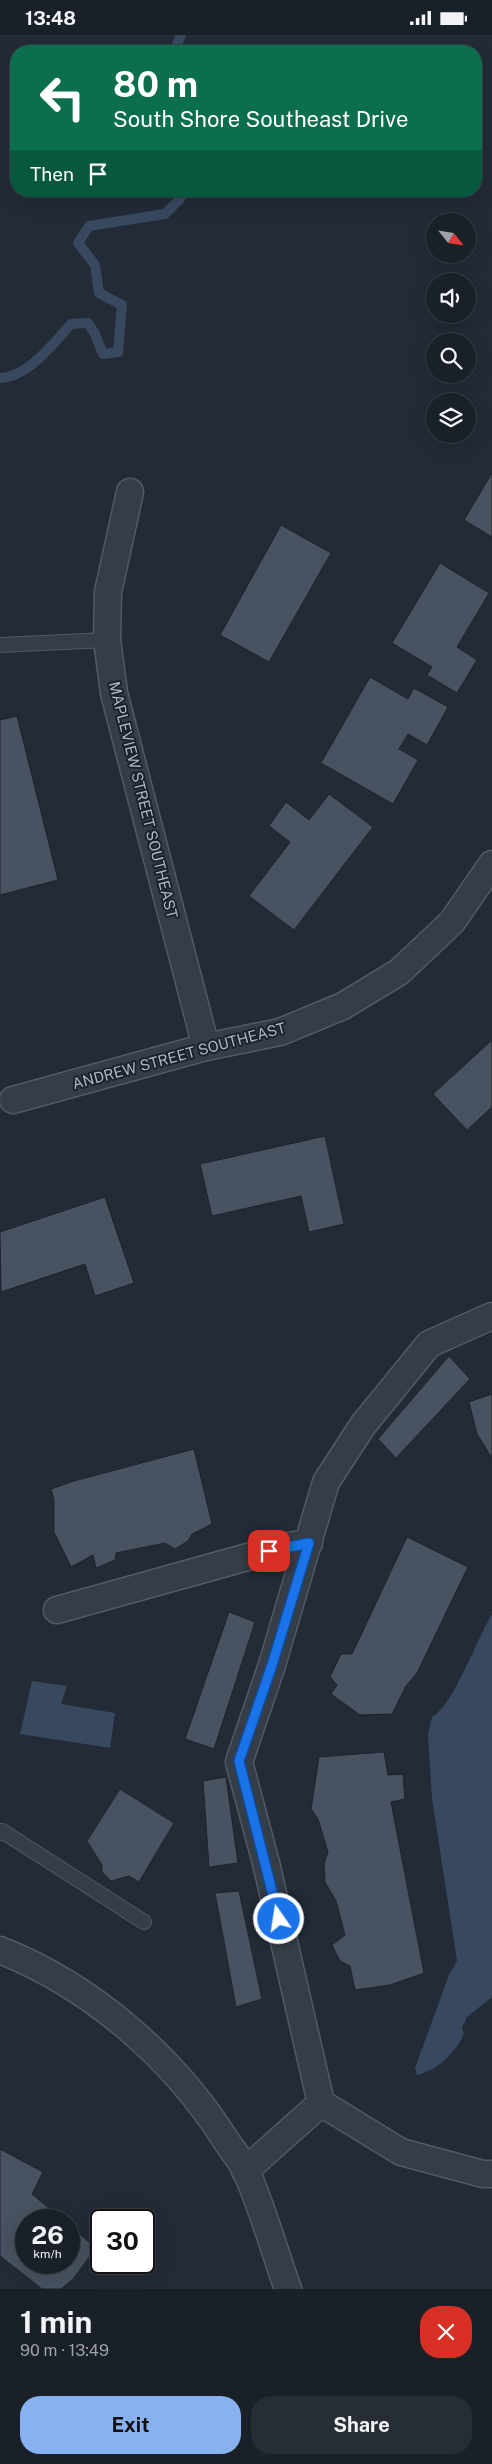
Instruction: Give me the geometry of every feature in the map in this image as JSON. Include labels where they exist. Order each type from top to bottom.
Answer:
[{"type":"street","name":"MAPLEVIEW STREET SOUTHEAST","points":[[130,492],[108,592],[106,640],[114,693],[206,1047]]},
{"type":"street","name":"ANDREW STREET SOUTHEAST","points":[[7,1104],[206,1047],[289,1028],[344,1006],[399,972],[452,922],[492,864]]},
{"type":"street","points":[[492,1316],[429,1344],[363,1425],[326,1482],[272,1665],[239,1761],[266,1863],[321,2103],[402,2151],[483,2174],[492,2174]]},
{"type":"street","points":[[57,1610],[287,1546],[309,1543]]},
{"type":"street","points":[[0,1950],[18,1957],[80,1992],[131,2030],[169,2068],[212,2118],[245,2171],[288,2289]]},
{"type":"street","points":[[245,2171],[321,2103]]},
{"type":"lane","points":[[0,645],[106,640]]},
{"type":"lane","points":[[0,1833],[2,1831],[144,1922]]},
{"type":"water","points":[[492,1614],[492,1997],[467,2017],[462,2028],[464,2034],[451,2054],[439,2065],[417,2075],[415,2068],[449,1975],[457,1961],[432,1799],[428,1735],[432,1717],[449,1699]]},
{"type":"water","points":[[32,1681],[67,1686],[61,1704],[115,1713],[110,1748],[20,1734]]},
{"type":"building","points":[[492,473],[492,537],[464,520]]},
{"type":"building","points":[[281,525],[331,553],[269,662],[220,635]]},
{"type":"building","points":[[440,563],[489,593],[457,647],[477,660],[457,693],[427,675],[432,667],[392,643]]},
{"type":"building","points":[[370,677],[408,699],[414,688],[448,707],[427,745],[408,734],[399,749],[418,760],[393,804],[321,763]]},
{"type":"building","points":[[17,716],[58,880],[0,895],[0,720]]},
{"type":"building","points":[[329,794],[373,827],[294,930],[249,896],[290,842],[269,826],[286,802],[309,820]]},
{"type":"building","points":[[492,1040],[492,1107],[467,1130],[433,1094]]},
{"type":"building","points":[[325,1136],[344,1224],[309,1232],[301,1196],[212,1216],[200,1164]]},
{"type":"building","points":[[105,1197],[134,1283],[95,1296],[85,1264],[1,1292],[0,1232]]},
{"type":"building","points":[[449,1356],[470,1379],[396,1458],[378,1439]]},
{"type":"building","points":[[492,1394],[492,1458],[477,1434],[469,1402]]},
{"type":"building","points":[[194,1449],[212,1524],[192,1534],[188,1541],[175,1549],[165,1543],[116,1553],[115,1560],[96,1568],[93,1555],[71,1567],[54,1532],[54,1500],[51,1489],[74,1481]]},
{"type":"building","points":[[407,1537],[468,1567],[417,1673],[406,1686],[392,1714],[360,1715],[331,1694],[337,1685],[330,1677],[341,1654],[352,1654]]},
{"type":"building","points":[[229,1612],[255,1622],[214,1749],[185,1739]]},
{"type":"building","points":[[384,1752],[388,1775],[403,1774],[405,1799],[391,1802],[424,1973],[390,1985],[355,1990],[350,1966],[340,1961],[332,1945],[345,1935],[336,1901],[325,1882],[324,1864],[328,1852],[318,1819],[311,1809],[319,1757]]},
{"type":"building","points":[[226,1777],[238,1863],[209,1867],[203,1781]]},
{"type":"building","points":[[120,1789],[174,1823],[139,1882],[129,1876],[111,1881],[102,1872],[102,1865],[87,1841]]},
{"type":"building","points":[[239,1891],[262,1999],[236,2007],[215,1893]]},
{"type":"building","points":[[0,2149],[43,2172],[32,2194],[50,2209],[15,2209],[15,2268],[0,2256]]},
{"type":"building","points":[[80,2234],[90,2243],[90,2256],[80,2270]]},
{"type":"building","points":[[23,2274],[77,2274],[61,2289],[42,2289]]},
{"type":"waterway","points":[[177,45],[181,35]]},
{"type":"waterway","points":[[0,378],[10,376],[30,366],[48,350],[71,324],[88,323],[95,334],[103,354],[118,352],[122,305],[99,293],[95,265],[78,243],[89,226],[165,214],[180,197]]},
{"type":"route","points":[[269,1551],[309,1543],[272,1665],[239,1761],[279,1919]]}]
